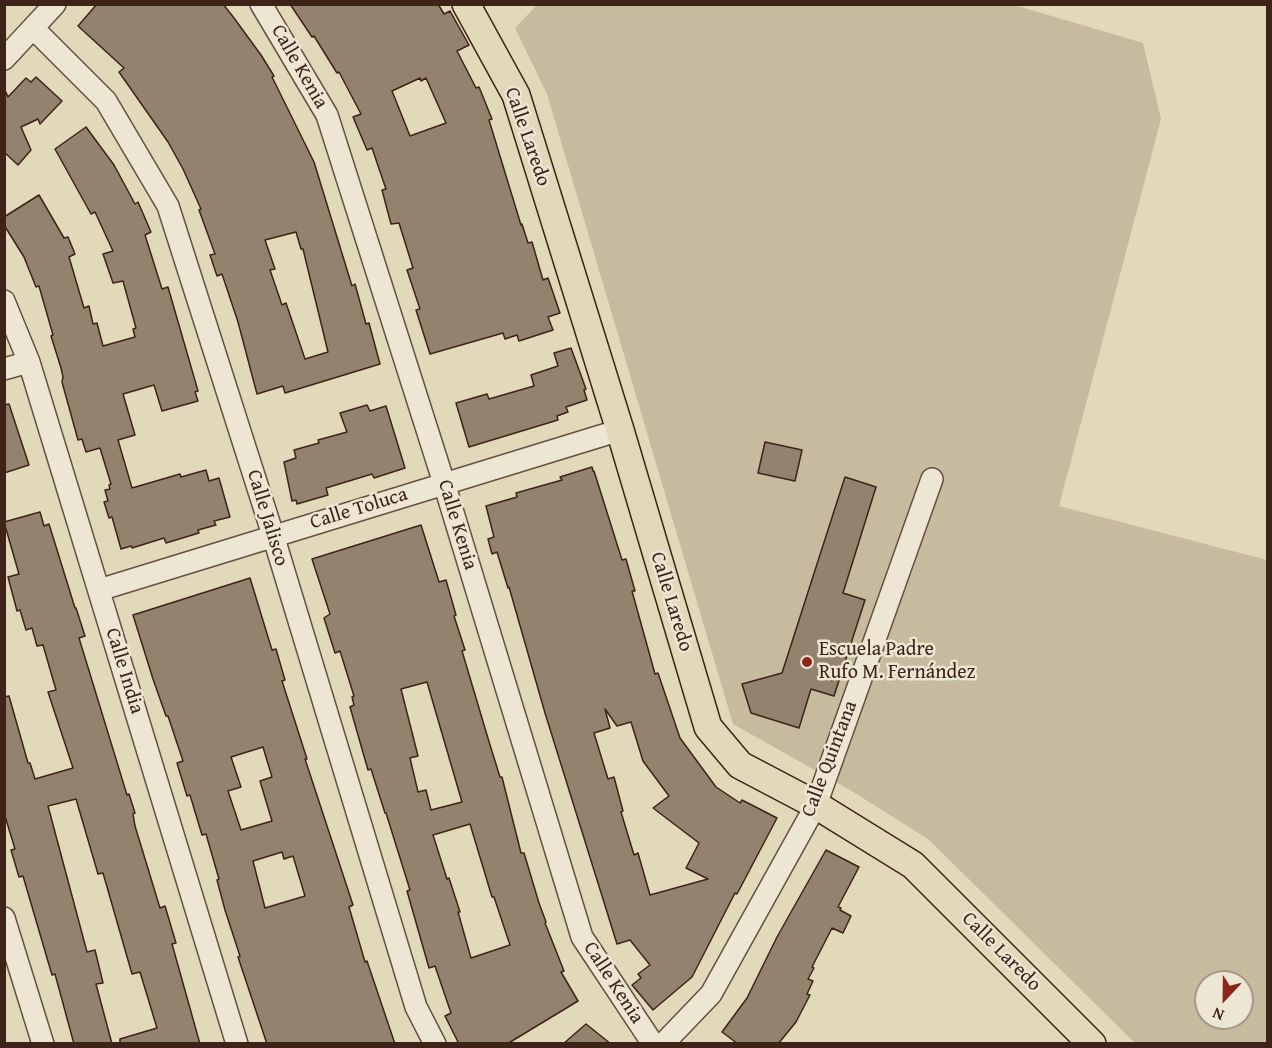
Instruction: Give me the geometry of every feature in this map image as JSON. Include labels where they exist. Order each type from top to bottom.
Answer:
[{"type":"main road","name":"Calle Laredo","points":[[466,4],[516,95],[620,430],[708,727],[740,765],[816,805],[913,865],[1092,1044]]},
{"type":"street","points":[[4,59],[55,4]]},
{"type":"street","name":"Calle Kenia","points":[[261,4],[327,115],[444,483],[582,937],[652,1044]]},
{"type":"street","name":"Calle Jalisco","points":[[33,28],[106,101],[168,206],[273,535],[416,1007],[435,1044]]},
{"type":"street","name":"Calle India","points":[[4,302],[29,362],[237,1044]]},
{"type":"street","points":[[4,369],[29,362]]},
{"type":"street","name":"Calle Toluca","points":[[99,590],[620,430]]},
{"type":"street","name":"Calle Quintana","points":[[663,1044],[711,994],[816,805],[932,479]]},
{"type":"street","points":[[4,918],[43,1044]]},
{"type":"shaded area","points":[[538,4],[1011,4],[1143,43],[1161,119],[1059,506],[1267,560],[1267,1043],[1135,1043],[928,839],[850,790],[733,724],[547,94],[515,28]]},
{"type":"building","points":[[97,4],[223,4],[274,76],[272,77],[314,162],[352,286],[355,284],[380,364],[285,393],[283,386],[257,394],[238,322],[222,274],[217,276],[210,255],[215,254],[199,210],[201,209],[183,169],[168,142],[119,72],[124,68],[78,26]],"holes":[[[296,232],[301,249],[303,249],[328,352],[305,359],[286,303],[282,305],[270,270],[275,269],[265,240]]]},
{"type":"building","points":[[290,4],[438,4],[444,14],[450,11],[469,45],[457,51],[476,88],[479,87],[492,119],[489,120],[521,225],[528,243],[532,242],[543,280],[548,278],[560,313],[548,317],[553,330],[519,341],[517,335],[505,339],[503,333],[430,354],[416,310],[420,309],[407,270],[413,268],[399,223],[391,224],[382,190],[386,189],[372,148],[367,150],[353,117],[361,114],[339,72],[337,73],[314,36],[312,37]],"holes":[[[420,78],[421,81],[426,78],[446,123],[410,136],[392,91]]]},
{"type":"building","points":[[36,77],[62,101],[40,124],[38,119],[21,127],[31,150],[18,165],[4,152],[4,88],[8,97],[26,78],[31,82]]},
{"type":"building","points":[[86,127],[114,165],[135,204],[138,202],[151,232],[145,235],[162,289],[168,287],[198,391],[195,392],[198,401],[162,411],[154,385],[123,394],[135,435],[118,440],[132,488],[180,474],[181,477],[206,470],[209,481],[219,478],[230,517],[214,521],[216,525],[198,530],[199,533],[166,543],[164,538],[121,549],[112,517],[109,518],[104,502],[108,501],[105,490],[110,489],[111,484],[100,448],[86,452],[82,439],[78,440],[39,286],[36,287],[24,257],[4,225],[4,217],[39,195],[64,238],[68,237],[75,254],[69,257],[84,308],[89,306],[93,324],[97,323],[103,346],[135,337],[133,329],[136,328],[123,281],[113,283],[103,254],[113,251],[95,212],[91,214],[55,149]]},
{"type":"building","points":[[571,348],[586,389],[584,390],[587,400],[566,407],[568,412],[557,416],[558,420],[469,447],[456,403],[487,394],[489,399],[534,386],[531,375],[558,366],[554,353]]},
{"type":"building","points":[[9,404],[29,465],[4,473],[4,405]]},
{"type":"building","points":[[367,405],[370,411],[386,406],[405,468],[374,478],[372,474],[326,488],[328,495],[297,504],[296,500],[292,501],[284,462],[296,458],[294,450],[347,432],[340,413]]},
{"type":"building","points":[[765,442],[802,450],[795,481],[758,473]]},
{"type":"building","points":[[592,467],[594,471],[622,560],[626,559],[635,591],[632,591],[655,674],[658,673],[680,738],[716,787],[740,803],[742,800],[777,818],[692,977],[653,1010],[632,985],[641,978],[638,974],[650,965],[630,940],[617,944],[545,713],[509,587],[497,552],[492,554],[488,539],[494,537],[486,506],[517,497],[516,493],[562,480],[560,477]],"holes":[[[605,709],[617,726],[631,722],[643,761],[669,796],[653,808],[699,843],[686,868],[708,879],[650,895],[638,853],[634,855],[621,812],[623,811],[614,777],[608,779],[594,733],[610,728]]]},
{"type":"building","points":[[845,477],[876,487],[843,593],[865,600],[834,696],[811,689],[799,728],[751,713],[742,684],[782,673]]},
{"type":"building","points":[[40,512],[44,526],[49,524],[85,636],[79,638],[127,795],[129,794],[135,813],[133,814],[135,826],[160,908],[165,906],[176,943],[172,944],[200,1044],[120,1044],[120,1039],[157,1028],[140,972],[132,974],[103,873],[98,874],[76,799],[48,806],[87,952],[95,950],[103,983],[96,984],[112,1044],[74,1044],[55,974],[52,975],[23,876],[19,877],[11,850],[15,849],[4,813],[4,697],[9,696],[28,763],[30,763],[35,779],[73,768],[48,692],[56,690],[43,645],[37,646],[32,628],[26,630],[20,610],[17,611],[8,577],[19,574],[4,522]]},
{"type":"building","points":[[421,525],[439,582],[446,580],[465,650],[462,651],[500,777],[502,777],[521,853],[524,853],[545,923],[564,971],[561,972],[578,1001],[507,1044],[459,1044],[445,1016],[451,1013],[435,966],[429,968],[407,891],[410,890],[371,769],[368,770],[350,707],[354,705],[352,697],[354,696],[340,651],[335,653],[324,618],[330,614],[312,559]],"holes":[[[427,682],[462,802],[431,810],[426,790],[418,792],[410,758],[418,756],[401,689]],[[470,824],[492,897],[494,897],[510,945],[471,958],[458,912],[460,912],[433,835]]]},
{"type":"building","points":[[250,578],[272,650],[276,649],[285,680],[282,681],[307,759],[305,759],[353,905],[349,907],[365,962],[367,961],[395,1044],[267,1044],[238,957],[240,956],[225,910],[206,834],[202,835],[190,795],[187,796],[177,763],[183,761],[153,679],[133,615]],"holes":[[[263,747],[272,777],[260,781],[272,821],[241,830],[228,791],[241,787],[231,757]],[[282,852],[284,859],[293,856],[305,896],[265,908],[253,861]]]},
{"type":"building","points":[[826,850],[859,867],[838,907],[851,916],[843,933],[832,928],[808,979],[813,981],[807,994],[810,995],[796,1022],[778,1044],[738,1044],[722,1032],[747,998],[777,937]]},
{"type":"building","points":[[586,1024],[611,1044],[563,1044]]},
{"type":"place","name":"Escuela Padre Rufo M. Fernández","points":[[807,662]]}]
